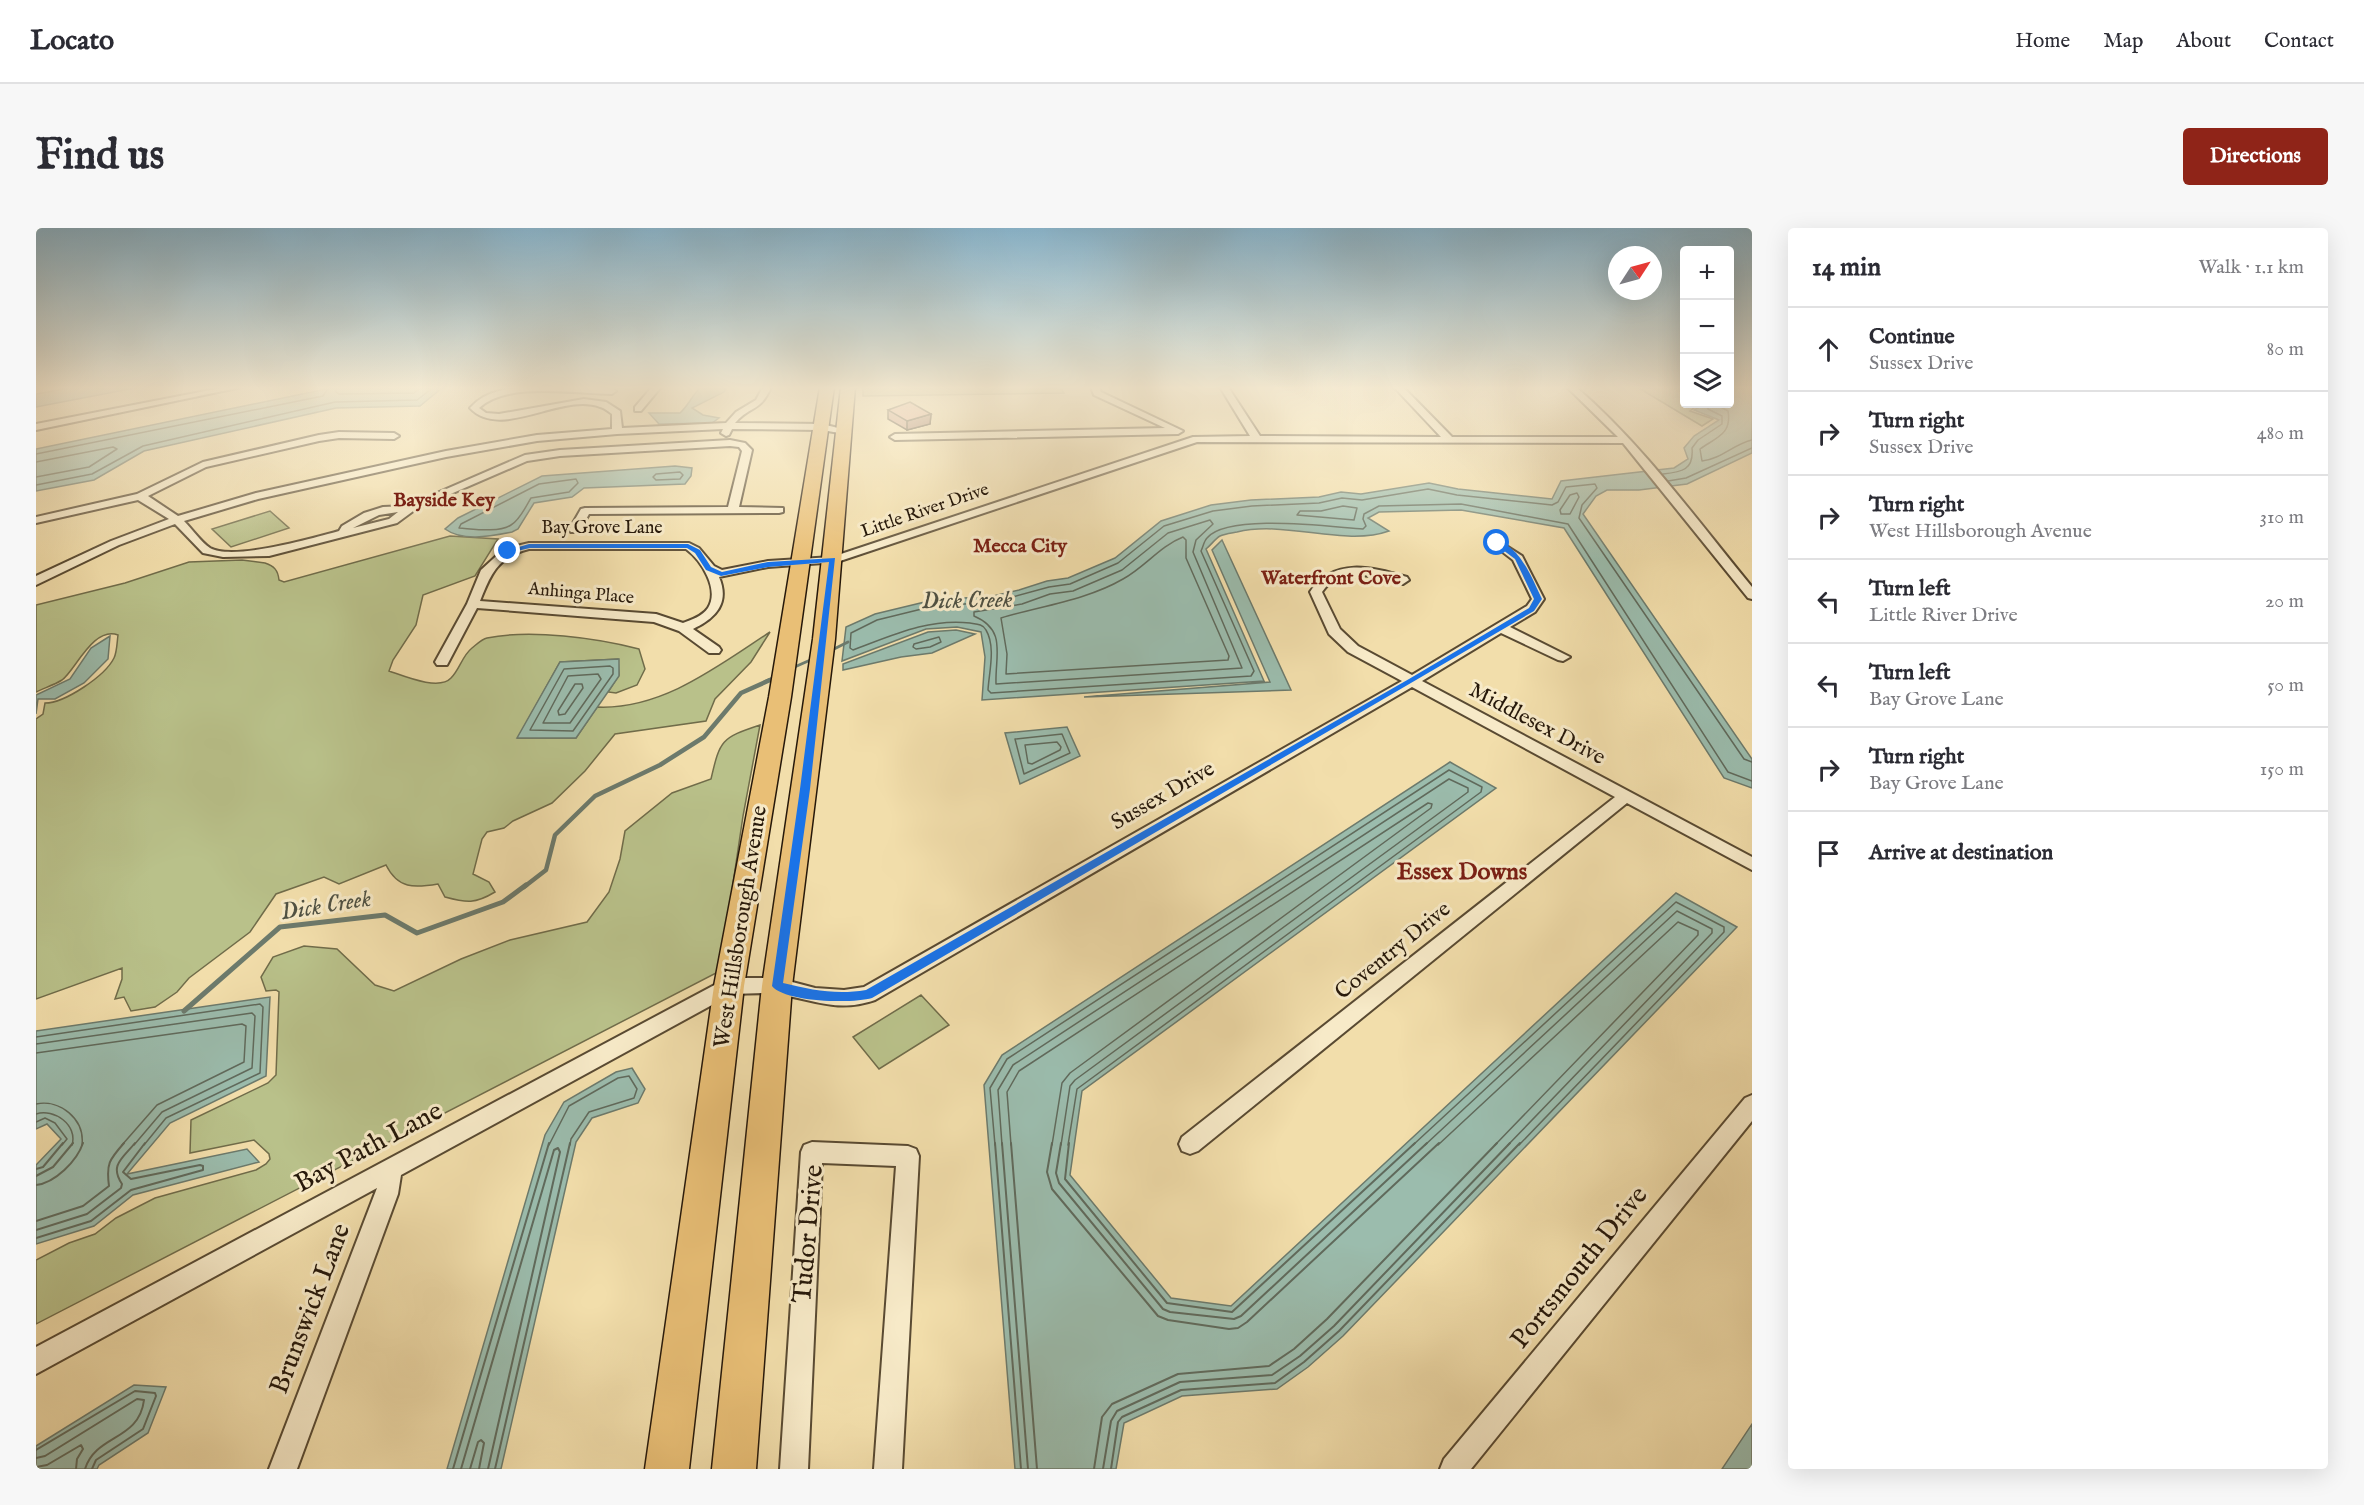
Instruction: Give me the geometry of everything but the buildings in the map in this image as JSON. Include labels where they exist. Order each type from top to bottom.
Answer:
[{"type":"main road","name":"West Hillsborough Avenue","points":[[667,1469],[729,986],[780,697],[820,445]]},
{"type":"main road","name":"West Hillsborough Avenue","points":[[734,1469],[777,986],[824,639],[844,445]]},
{"type":"street","points":[[36,520],[140,496],[203,465],[288,445]]},
{"type":"street","points":[[36,580],[116,543],[178,522],[463,458],[543,445]]},
{"type":"street","points":[[140,496],[178,522],[207,551],[223,554],[276,552],[345,534],[346,528],[363,516],[387,510],[409,509],[517,460],[553,454],[678,445]]},
{"type":"street","points":[[733,510],[747,450],[738,445]]},
{"type":"street","name":"Little River Drive","points":[[802,561],[833,560],[1178,445]]},
{"type":"street","points":[[1630,445],[1752,595]]},
{"type":"street","points":[[576,530],[585,511],[778,510]]},
{"type":"street","points":[[36,587],[178,522]]},
{"type":"street","name":"Sussex Drive","points":[[729,986],[777,986],[814,996],[844,998],[868,994],[1412,681],[1531,609],[1538,599],[1518,558],[1497,543]]},
{"type":"street","name":"Bay Grove Lane","points":[[442,662],[473,604],[484,572],[508,551],[529,546],[688,546],[698,551],[708,568]]},
{"type":"street","points":[[708,568],[721,574],[736,566],[802,561]]},
{"type":"street","points":[[684,628],[709,615],[715,608],[718,594],[708,568]]},
{"type":"street","name":"Middlesex Drive","points":[[1403,580],[1376,572],[1353,571],[1333,575],[1320,584],[1317,592],[1334,631],[1353,649],[1752,864]]},
{"type":"street","name":"Anhinga Place","points":[[473,604],[656,618],[684,628],[714,650]]},
{"type":"street","points":[[1501,628],[1563,657]]},
{"type":"street","name":"Coventry Drive","points":[[1190,1144],[1626,796]]},
{"type":"street","name":"Bay Path Lane","points":[[36,1361],[729,986]]},
{"type":"street","name":"Portsmouth Drive","points":[[1454,1469],[1752,1105]]},
{"type":"street","name":"Tudor Drive","points":[[794,1469],[812,1152],[908,1156],[888,1469]]},
{"type":"street","name":"Brunswick Lane","points":[[283,1469],[387,1194],[391,1169]]},
{"type":"green space","points":[[270,511],[289,528],[231,547],[212,529]]},
{"type":"green space","points":[[450,536],[498,539],[475,576],[423,595],[416,625],[393,660],[389,671],[430,683],[446,682],[469,651],[478,643],[483,639],[504,635],[564,636],[604,641],[639,649],[645,669],[637,685],[616,693],[608,692],[619,675],[618,659],[560,662],[518,738],[576,738],[597,707],[621,706],[667,694],[710,671],[770,632],[751,662],[715,699],[706,721],[615,734],[585,771],[552,803],[513,821],[504,828],[487,832],[482,839],[473,874],[489,882],[495,892],[488,896],[471,901],[445,897],[438,884],[414,886],[401,883],[386,865],[339,884],[324,877],[276,894],[250,932],[189,978],[177,992],[155,1007],[131,1011],[124,997],[115,999],[122,979],[122,968],[36,999],[36,719],[43,714],[45,703],[73,694],[102,673],[114,658],[118,635],[109,634],[101,637],[93,643],[62,680],[36,692],[36,605],[125,583],[189,562],[242,560],[265,563],[275,569],[279,580],[284,582]]},
{"type":"green space","points":[[760,725],[743,816],[720,971],[36,1324],[36,1260],[69,1243],[95,1234],[116,1218],[155,1198],[256,1170],[270,1159],[269,1154],[254,1140],[190,1153],[191,1120],[268,1083],[276,1075],[279,992],[266,991],[261,977],[273,957],[304,946],[337,949],[375,985],[394,991],[461,959],[510,940],[587,922],[609,892],[620,859],[625,831],[672,793],[711,779],[717,756],[724,742],[737,733]]},
{"type":"green space","points":[[921,995],[949,1025],[879,1069],[853,1037]]},
{"type":"water","points":[[56,445],[171,445],[144,451],[94,480],[36,491],[36,449]]},
{"type":"water","points":[[1687,445],[1752,445],[1752,453],[1687,484],[1639,490],[1607,490],[1596,496],[1583,514],[1752,759],[1752,788],[1724,778],[1564,528],[1461,510],[1379,512],[1368,518],[1389,531],[1372,535],[1353,536],[1256,529],[1226,534],[1216,539],[1206,549],[1264,681],[982,700],[985,657],[981,632],[957,627],[926,629],[842,661],[846,627],[875,614],[937,599],[989,597],[1047,581],[1068,578],[1115,558],[1161,521],[1211,505],[1251,500],[1319,497],[1341,492],[1361,494],[1429,483],[1458,489],[1552,499],[1561,481],[1674,468],[1688,459],[1684,448]]},
{"type":"water","points":[[675,466],[692,468],[691,476],[685,484],[584,488],[572,497],[534,503],[518,529],[512,532],[469,537],[460,536],[445,529],[458,518],[542,476]]},
{"type":"water","points":[[1222,540],[1291,690],[1084,697],[1270,682],[1212,550]]},
{"type":"water","points":[[956,630],[975,634],[932,653],[901,657],[843,670],[843,664],[928,632]]},
{"type":"water","points":[[110,636],[108,659],[84,683],[55,699],[38,699],[36,714],[36,695],[70,679],[91,648]]},
{"type":"water","points":[[619,659],[619,676],[576,738],[517,738],[560,662]]},
{"type":"water","points":[[1067,727],[1080,756],[1020,784],[1005,733]]},
{"type":"water","points":[[1450,762],[1496,788],[1082,1091],[1070,1175],[1171,1298],[1231,1306],[1676,893],[1737,927],[1343,1336],[1308,1367],[1277,1389],[1182,1396],[1124,1423],[1116,1469],[1015,1469],[984,1085],[1002,1055]]},
{"type":"water","points":[[270,997],[266,1076],[170,1123],[127,1174],[247,1149],[259,1162],[133,1195],[94,1226],[36,1244],[36,1165],[61,1139],[47,1124],[36,1129],[36,1031]]},
{"type":"water","points":[[632,1068],[645,1089],[638,1103],[592,1118],[576,1142],[501,1469],[447,1469],[545,1135],[564,1102],[616,1072]]},
{"type":"water","points":[[134,1385],[166,1387],[148,1433],[99,1465],[97,1469],[36,1469],[36,1446]]},
{"type":"water","points":[[1752,1424],[1752,1469],[1722,1469]]},
{"type":"waterway","name":"Dick Creek","points":[[828,652],[848,642]]},
{"type":"waterway","name":"Dick Creek","points":[[790,669],[815,658]]},
{"type":"waterway","name":"Dick Creek","points":[[766,681],[777,676]]},
{"type":"waterway","name":"Dick Creek","points":[[524,887],[546,870],[555,835],[595,796],[660,765],[704,737],[741,693],[770,680]]},
{"type":"waterway","name":"Dick Creek","points":[[184,1011],[280,927],[385,915],[417,933],[503,902],[526,885]]},
{"type":"district","name":"Bayside Key","points":[[444,500]]},
{"type":"district","name":"Mecca City","points":[[1020,546]]},
{"type":"district","name":"Waterfront Cove","points":[[1331,578]]},
{"type":"district","name":"Essex Downs","points":[[1462,872]]},
{"type":"route","points":[[508,551],[529,546],[688,546],[698,551],[708,568],[721,574],[768,564],[833,560],[805,789],[777,986],[814,996],[844,998],[868,994],[1412,681],[1531,609],[1538,599],[1518,558],[1497,543]]}]
